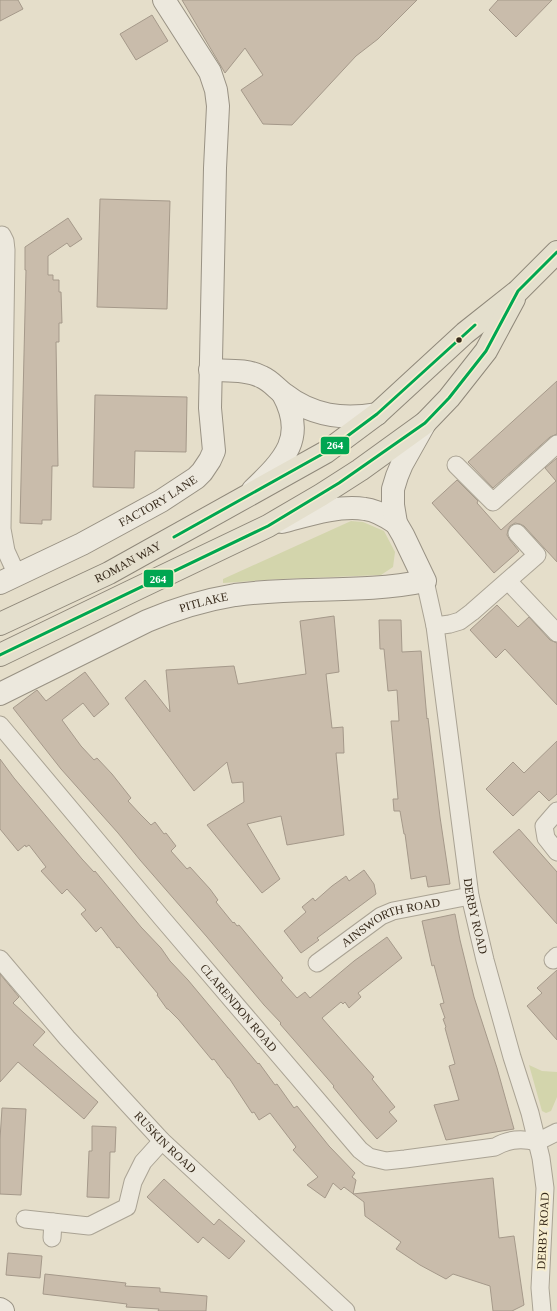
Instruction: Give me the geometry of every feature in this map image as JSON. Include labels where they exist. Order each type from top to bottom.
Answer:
[{"type":"main road","points":[[0,655],[268,526],[339,484],[425,424],[462,382],[486,351],[518,291],[557,252]]},
{"type":"main road","name":"ROMAN WAY","points":[[0,624],[109,573],[326,452],[377,414],[465,333],[518,291]]},
{"type":"street","name":"FACTORY LANE","points":[[8,579],[82,544],[161,501],[196,478],[210,460],[214,451],[210,408],[210,370],[217,98],[210,72],[164,0]]},
{"type":"street","points":[[3,245],[2,529],[6,551],[8,579]]},
{"type":"street","points":[[210,370],[244,372],[261,376],[274,385],[283,394],[300,404],[319,412],[334,416],[348,418],[377,414]]},
{"type":"street","points":[[248,495],[280,461],[289,447],[293,434],[293,420],[290,406],[283,394]]},
{"type":"street","name":"DERBY ROAD","points":[[425,424],[402,464],[393,488],[396,523],[425,581],[435,626],[470,896],[485,960],[542,1163],[545,1188],[540,1288],[542,1311]]},
{"type":"street","points":[[456,465],[493,502],[557,444]]},
{"type":"street","points":[[268,526],[312,513],[340,509],[366,509],[381,514],[396,523]]},
{"type":"street","points":[[435,626],[450,624],[460,620],[472,612],[537,555],[517,533]]},
{"type":"street","name":"PITLAKE","points":[[0,694],[148,621],[194,604],[235,595],[268,592],[374,588],[425,581]]},
{"type":"street","points":[[508,581],[557,633]]},
{"type":"street","name":"CLARENDON ROAD","points":[[0,725],[360,1150],[369,1157],[386,1161],[495,1147],[503,1143],[522,1139],[537,1142]]},
{"type":"street","points":[[557,811],[544,826],[546,838],[557,852]]},
{"type":"street","name":"AINSWORTH ROAD","points":[[317,963],[381,916],[393,911],[470,896]]},
{"type":"street","name":"RUSKIN ROAD","points":[[0,959],[68,1038],[162,1141],[346,1311]]},
{"type":"street","points":[[537,1142],[557,1132]]},
{"type":"street","points":[[25,1219],[53,1230],[89,1226],[127,1207],[133,1182],[143,1162],[162,1141]]},
{"type":"green space","points":[[351,521],[363,522],[384,531],[395,552],[393,567],[381,575],[223,583],[223,579]]},
{"type":"green space","points":[[529,1065],[542,1071],[557,1072],[557,1097],[551,1111],[546,1113],[542,1111]]},
{"type":"building","points":[[0,0],[18,0],[23,9],[0,21]]},
{"type":"building","points":[[182,0],[417,0],[378,39],[356,56],[292,125],[263,124],[241,90],[263,75],[245,48],[225,73]]},
{"type":"building","points":[[498,0],[552,0],[516,37],[489,10]]},
{"type":"building","points":[[152,15],[168,41],[136,60],[120,34]]},
{"type":"building","points":[[100,199],[170,201],[167,309],[97,307]]},
{"type":"building","points":[[68,218],[82,239],[70,247],[67,243],[48,256],[48,275],[53,275],[53,280],[59,280],[62,323],[59,323],[59,342],[56,342],[58,466],[52,466],[51,520],[42,520],[42,524],[20,523],[26,270],[25,247]]},
{"type":"building","points":[[557,381],[557,434],[550,437],[493,488],[468,462]]},
{"type":"building","points":[[95,395],[187,397],[186,452],[135,451],[134,488],[93,487]]},
{"type":"building","points":[[557,458],[557,562],[524,526],[515,523],[510,526],[507,535],[519,551],[494,573],[432,503],[457,480],[478,501],[477,503],[501,530],[556,481],[545,468]]},
{"type":"building","points":[[497,605],[518,627],[529,617],[550,640],[557,643],[557,705],[505,649],[496,658],[470,630]]},
{"type":"building","points":[[334,616],[339,672],[326,674],[332,728],[343,727],[344,753],[336,753],[344,835],[287,845],[281,816],[247,824],[280,879],[262,893],[207,825],[244,802],[243,782],[232,783],[227,762],[194,791],[125,698],[145,680],[170,712],[166,670],[234,666],[238,684],[306,674],[300,621]]},
{"type":"building","points":[[379,620],[401,620],[402,652],[421,651],[427,719],[428,718],[450,884],[428,887],[426,876],[411,879],[405,834],[400,811],[394,811],[393,799],[398,799],[391,721],[399,721],[397,690],[388,691],[384,649],[380,649]]},
{"type":"building","points":[[85,672],[109,704],[94,717],[83,703],[62,720],[81,746],[94,760],[97,758],[112,774],[131,798],[128,801],[151,825],[155,822],[164,834],[166,833],[176,846],[171,851],[187,869],[190,867],[210,889],[218,900],[216,902],[233,923],[234,922],[237,926],[239,925],[283,978],[281,980],[297,998],[305,992],[310,998],[354,961],[387,937],[402,958],[358,993],[361,997],[349,1008],[345,1002],[343,1004],[341,1002],[322,1018],[374,1077],[372,1079],[395,1107],[389,1112],[397,1121],[377,1139],[333,1087],[334,1086],[280,1024],[281,1023],[61,769],[13,708],[37,690],[46,701]]},
{"type":"building","points":[[557,741],[557,794],[549,801],[539,791],[513,816],[486,789],[513,762],[524,773]]},
{"type":"building","points":[[0,759],[14,778],[82,859],[94,872],[95,871],[141,927],[161,948],[170,961],[188,980],[258,1064],[259,1063],[275,1085],[277,1084],[294,1108],[297,1106],[329,1146],[355,1173],[352,1177],[356,1180],[353,1194],[344,1187],[341,1190],[333,1183],[325,1198],[307,1185],[318,1177],[293,1150],[296,1147],[270,1113],[259,1120],[254,1112],[252,1113],[229,1078],[214,1059],[212,1060],[179,1020],[167,1009],[157,995],[158,994],[119,947],[117,948],[101,927],[96,932],[81,914],[86,910],[67,889],[62,894],[41,871],[46,867],[29,845],[26,847],[25,845],[18,851],[0,829]]},
{"type":"building","points":[[519,829],[557,872],[557,924],[493,852]]},
{"type":"building","points":[[364,870],[374,884],[376,894],[317,938],[319,940],[301,953],[284,931],[306,912],[302,907],[313,898],[315,901],[346,876],[349,881]]},
{"type":"building","points":[[455,914],[474,997],[497,1068],[514,1129],[446,1140],[434,1105],[459,1100],[449,1066],[455,1064],[443,1019],[445,1018],[440,1004],[444,1003],[434,965],[432,966],[422,921]]},
{"type":"building","points":[[557,970],[557,1040],[527,1006],[542,993],[537,988]]},
{"type":"building","points":[[0,974],[19,997],[13,1003],[45,1032],[33,1045],[98,1102],[84,1119],[18,1062],[0,1082]]},
{"type":"building","points":[[2,1108],[26,1109],[21,1195],[0,1194],[0,1139]]},
{"type":"building","points":[[92,1126],[116,1127],[115,1152],[110,1152],[109,1198],[87,1197],[89,1151],[92,1151]]},
{"type":"building","points":[[493,1178],[499,1238],[514,1236],[524,1305],[512,1311],[493,1311],[490,1286],[453,1274],[446,1279],[420,1265],[396,1249],[401,1242],[365,1216],[364,1202],[353,1194]]},
{"type":"building","points":[[164,1179],[214,1225],[219,1219],[245,1241],[229,1259],[203,1237],[198,1243],[147,1197]]},
{"type":"building","points":[[8,1253],[42,1256],[40,1278],[6,1275]]},
{"type":"building","points":[[45,1274],[126,1283],[125,1286],[160,1288],[160,1292],[207,1296],[206,1311],[158,1311],[159,1309],[126,1307],[127,1304],[43,1294]]},
{"type":"transit line","name":"264","points":[[0,655],[268,526],[339,483],[425,423],[449,398],[486,351],[518,291],[557,252]]},
{"type":"transit line","name":"264","points":[[174,537],[326,452],[377,414],[475,325]]}]
